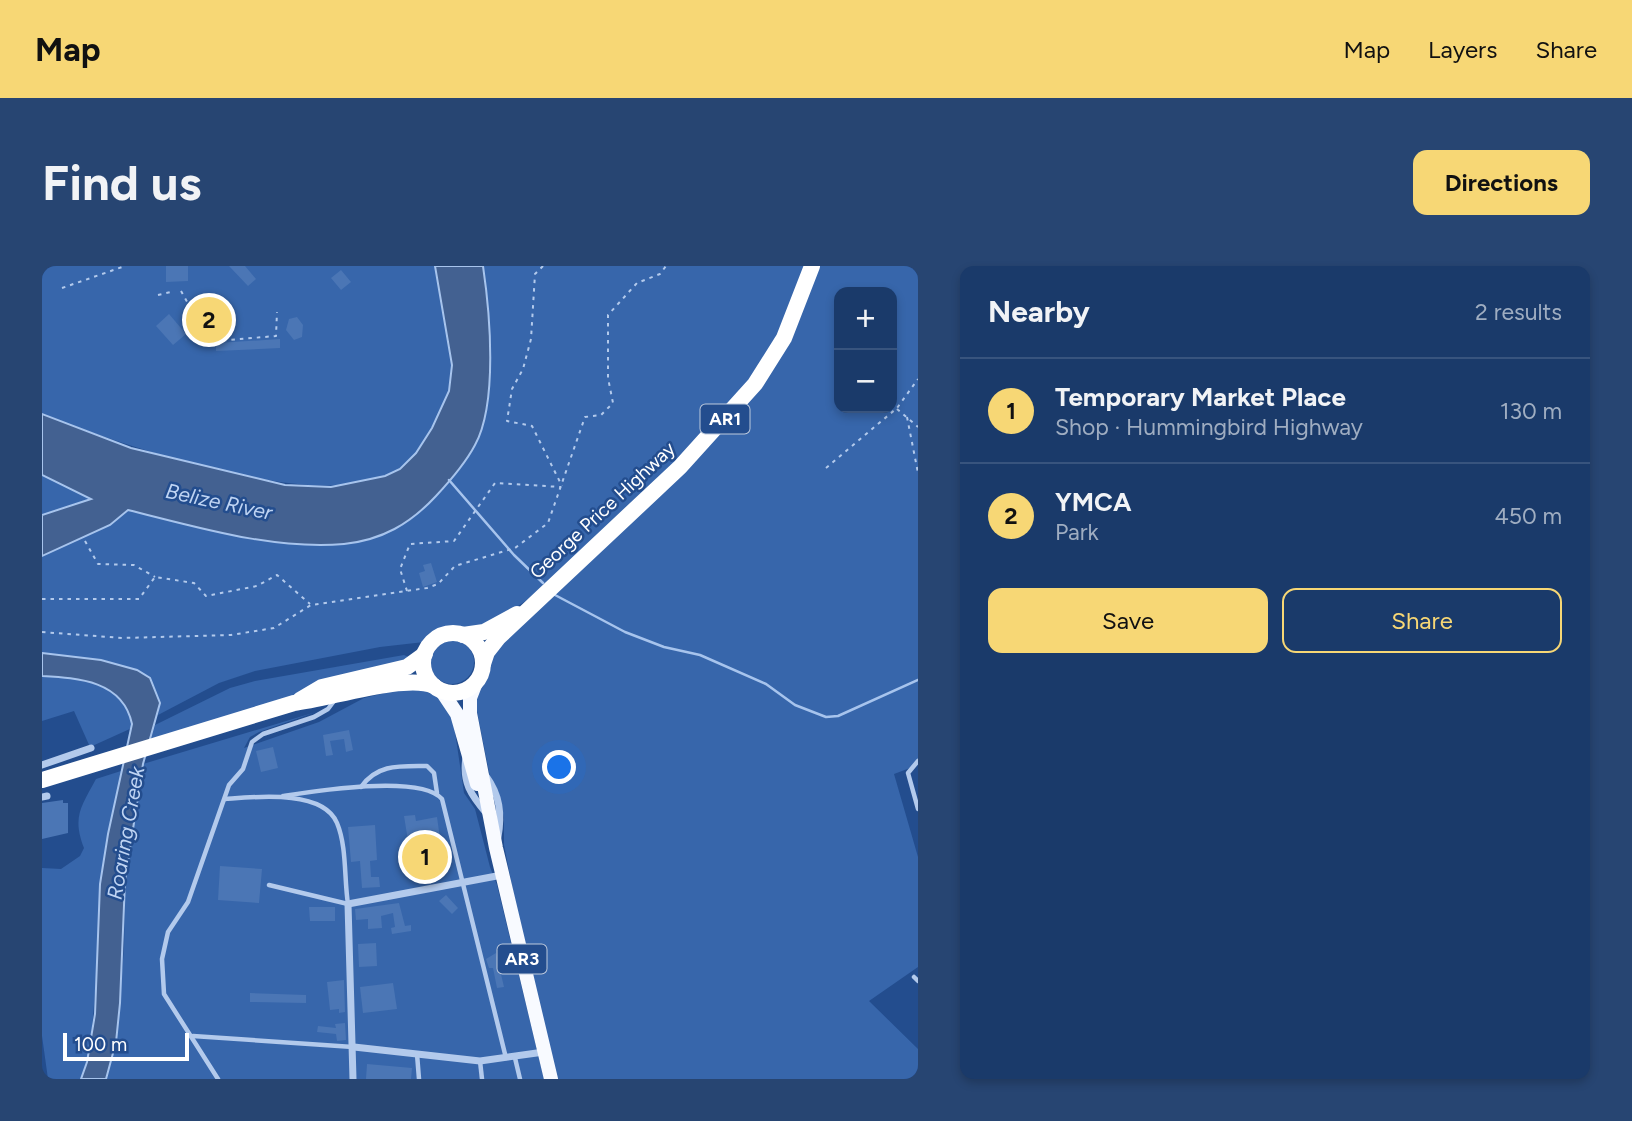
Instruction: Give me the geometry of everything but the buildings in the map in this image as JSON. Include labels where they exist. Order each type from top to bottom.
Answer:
[{"type":"highway","name":"George Price Highway","points":[[483,664],[490,647],[528,608],[680,467],[755,384],[784,338],[811,266]]},
{"type":"highway","name":"George Price Highway","points":[[463,635],[484,632],[528,608]]},
{"type":"highway","points":[[42,780],[294,703],[337,697],[409,681],[461,692],[477,680],[483,664],[478,646],[463,635],[442,636],[432,642],[425,654],[407,667],[322,687],[294,703]]},
{"type":"highway","points":[[425,654],[425,674],[438,688]]},
{"type":"main road","name":"AR3","points":[[477,680],[469,706],[495,844]]},
{"type":"main road","name":"AR3","points":[[438,688],[457,714],[487,815],[551,1079]]},
{"type":"street","points":[[42,765],[91,748]]},
{"type":"street","points":[[353,1079],[348,904],[502,874]]},
{"type":"street","points":[[354,1047],[480,1061],[515,1059],[545,1052]]},
{"type":"lane","points":[[218,1079],[164,994],[162,959],[168,932],[188,902],[200,860],[231,781],[243,769],[248,749],[257,737],[314,717],[328,709],[337,697]]},
{"type":"lane","points":[[918,761],[908,773],[918,809]]},
{"type":"lane","points":[[360,788],[373,771],[427,766],[434,773],[437,793],[445,806],[464,880],[506,1059]]},
{"type":"lane","points":[[225,799],[360,788],[414,787],[437,793]]},
{"type":"lane","points":[[269,885],[348,904],[340,834],[335,818],[314,804],[283,796]]},
{"type":"lane","points":[[193,1036],[354,1047]]},
{"type":"lane","points":[[417,1054],[419,1079]]},
{"type":"lane","points":[[515,1059],[520,1079]]},
{"type":"lane","points":[[480,1061],[482,1079]]},
{"type":"path","points":[[62,288],[125,266]]},
{"type":"path","points":[[543,266],[534,274],[531,339],[523,369],[512,389],[507,421],[532,426],[562,487]]},
{"type":"path","points":[[42,632],[122,638],[231,635],[274,628],[311,605],[438,584],[455,566],[515,548],[548,523],[585,417],[601,415],[613,403],[608,378],[608,315],[637,283],[660,274],[666,266]]},
{"type":"path","points":[[181,291],[198,321],[217,341],[276,336],[277,312]]},
{"type":"path","points":[[158,295],[171,292]]},
{"type":"path","points":[[186,334],[198,321]]},
{"type":"path","points":[[918,379],[897,408],[918,426]]},
{"type":"path","points":[[826,468],[891,413]]},
{"type":"path","points":[[906,416],[918,473]]},
{"type":"path","points":[[407,591],[400,569],[410,544],[454,541],[495,483],[562,487]]},
{"type":"path","points":[[85,541],[98,564],[134,565],[155,577],[194,583],[206,596],[257,586],[277,575],[311,605]]},
{"type":"path","points":[[42,599],[139,599],[155,577]]},
{"type":"shaded area","points":[[42,266],[435,266],[450,342],[449,391],[429,434],[412,458],[401,468],[369,482],[326,486],[277,481],[170,458],[42,414]]},
{"type":"shaded area","points":[[483,266],[806,266],[771,347],[734,402],[579,557],[538,592],[494,621],[475,627],[442,628],[424,642],[380,647],[255,671],[219,683],[158,715],[160,703],[101,660],[42,653],[42,556],[110,525],[128,510],[235,536],[317,545],[371,539],[416,515],[462,466],[482,427],[487,406],[490,357]]},
{"type":"shaded area","points":[[819,266],[918,266],[918,765],[894,774],[918,857],[918,967],[869,1001],[918,1049],[918,1079],[557,1079],[514,896],[504,845],[504,818],[498,790],[490,777],[475,701],[493,653],[641,511],[796,326]]},
{"type":"shaded area","points":[[42,475],[92,499],[42,515]]},
{"type":"shaded area","points":[[452,640],[461,641],[468,646],[473,653],[473,671],[468,678],[461,683],[452,684],[443,683],[436,678],[431,671],[430,662],[431,653],[436,646],[443,641]]},
{"type":"shaded area","points":[[404,655],[411,658],[150,742],[155,725],[230,688],[255,681]]},
{"type":"shaded area","points":[[42,676],[71,678],[100,685],[122,701],[129,713],[132,728],[90,747],[74,711],[42,721]]},
{"type":"shaded area","points":[[406,688],[434,692],[453,718],[464,793],[475,809],[497,885],[544,1079],[106,1079],[116,1042],[124,948],[125,881],[143,764],[316,712],[259,732],[250,737],[244,748],[319,722],[364,698]]},
{"type":"shaded area","points":[[124,770],[107,868],[92,1024],[85,1065],[81,1079],[48,1079],[42,1036],[42,868],[61,869],[80,856],[84,848],[79,820],[86,797],[96,779]]},
{"type":"water","name":"Belize River","points":[[435,266],[483,266],[490,332],[489,382],[487,406],[475,445],[452,478],[416,515],[371,539],[317,545],[235,536],[128,510],[110,525],[42,556],[42,515],[91,499],[42,475],[42,414],[131,448],[285,485],[331,487],[385,476],[400,469],[416,453],[432,428],[449,391],[452,365]]},
{"type":"water","name":"Roaring Creek","points":[[42,653],[101,660],[137,670],[150,678],[160,703],[143,764],[125,881],[120,1003],[116,1042],[106,1079],[81,1079],[87,1062],[95,1014],[100,884],[132,724],[127,710],[109,690],[70,678],[42,676]]},
{"type":"waterway","points":[[449,480],[514,555],[543,583]]},
{"type":"waterway","points":[[555,595],[625,632],[664,647],[700,655],[766,684],[795,705],[826,717],[838,716],[918,680]]},
{"type":"place","name":"YMCA","points":[[209,320]]},
{"type":"place","name":"Temporary Market Place","points":[[425,857]]}]
